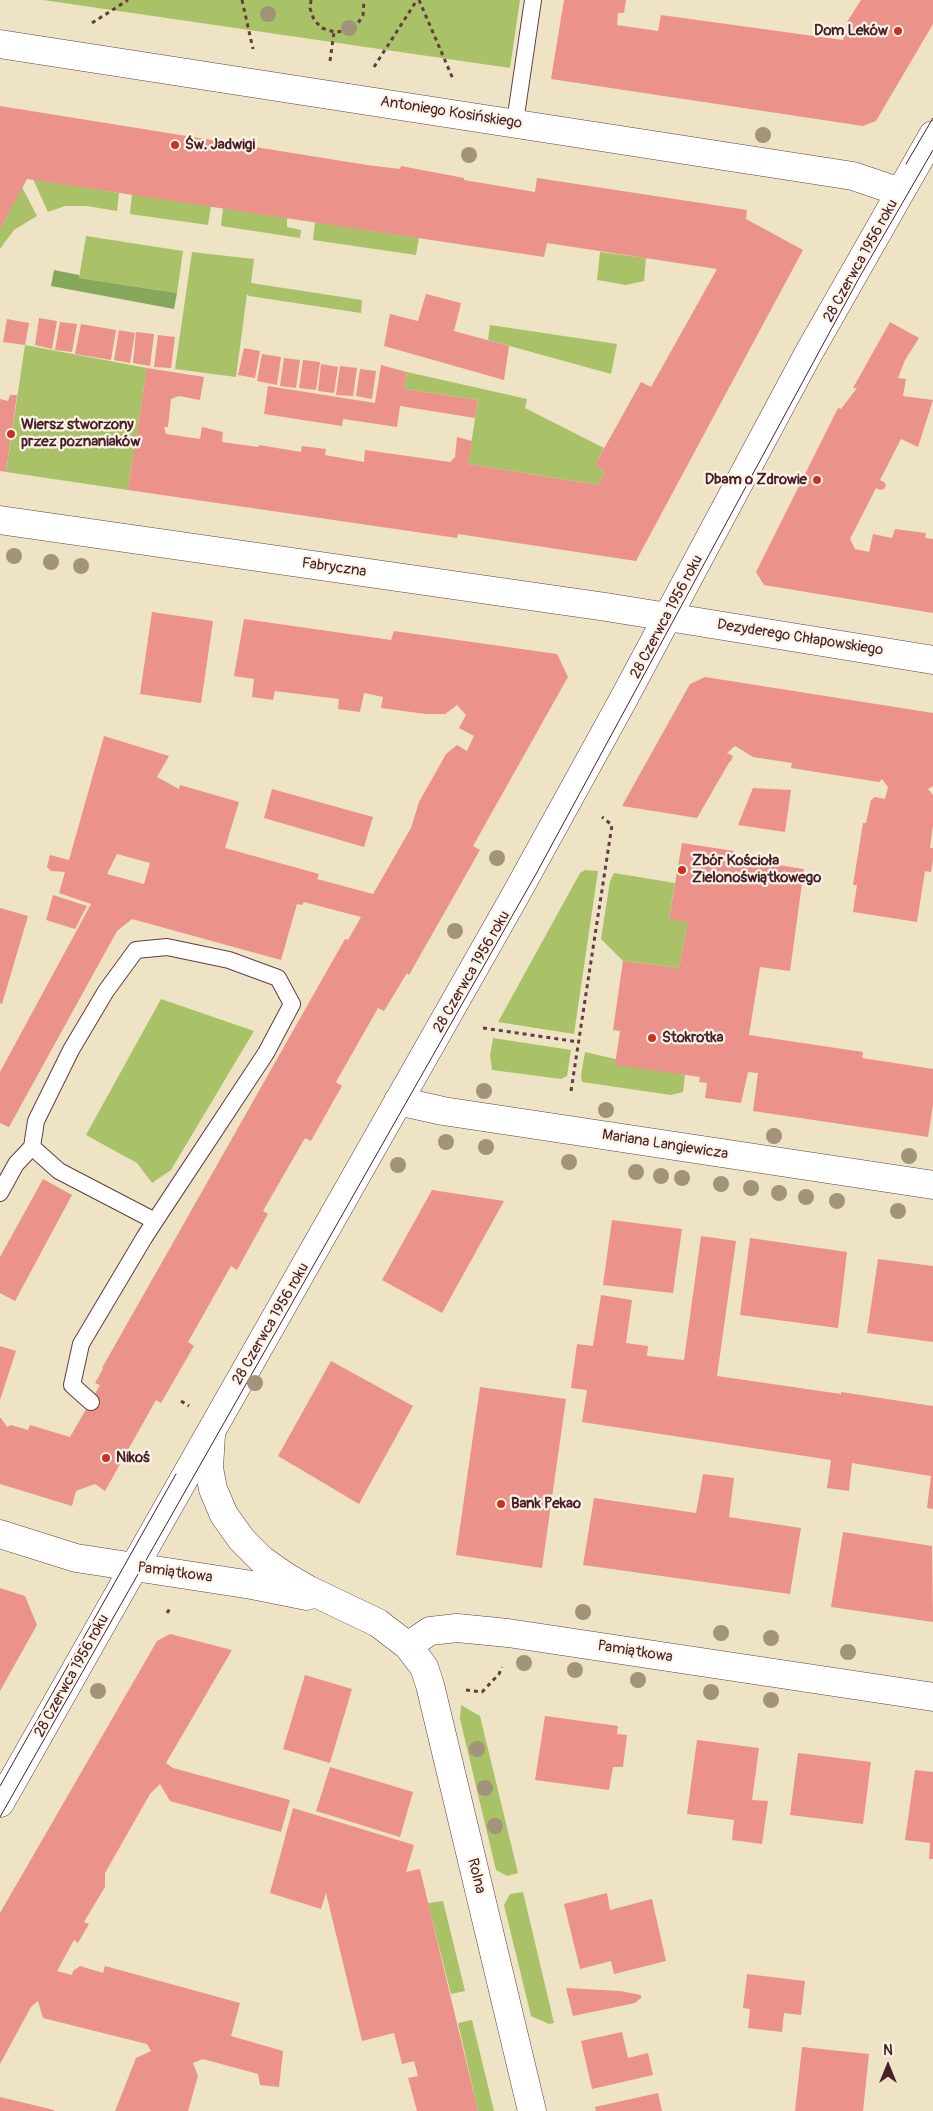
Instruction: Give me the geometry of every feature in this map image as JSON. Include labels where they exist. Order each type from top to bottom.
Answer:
[{"type":"street","name":"Antoniego Kosińskiego","points":[[0,44],[515,122],[853,176],[900,192]]},
{"type":"street","name":"28 Czerwca 1956 roku","points":[[0,1803],[515,896],[808,356],[933,135]]},
{"type":"street","name":"Fabryczna","points":[[0,520],[668,616]]},
{"type":"street","name":"Dezyderego Chłapowskiego","points":[[668,616],[933,660]]},
{"type":"street","name":"Mariana Langiewicza","points":[[398,1101],[443,1111],[933,1185]]},
{"type":"street","name":"Pamiątkowa","points":[[211,1431],[209,1468],[213,1489],[224,1515],[242,1540],[262,1560],[285,1576],[309,1590],[378,1623],[408,1646],[430,1631],[457,1628],[482,1630],[933,1697]]},
{"type":"street","name":"Pamiątkowa","points":[[0,1534],[76,1558],[252,1585],[305,1596],[351,1610]]},
{"type":"street","name":"Rolna","points":[[408,1646],[424,1667],[430,1684],[532,2111]]},
{"type":"lane","points":[[515,122],[533,0]]},
{"type":"lane","points":[[0,1193],[16,1164],[32,1147],[36,1121],[72,1050],[106,991],[136,950],[167,947],[229,960],[278,978],[292,1004],[266,1053],[155,1221],[81,1344],[72,1385],[91,1402]]},
{"type":"lane","points":[[32,1147],[59,1171],[155,1221]]},
{"type":"path","points":[[89,25],[128,0]]},
{"type":"path","points":[[242,0],[253,49]]},
{"type":"path","points":[[311,0],[310,8],[314,20],[322,28],[334,32],[346,32],[357,25],[363,15],[364,0]]},
{"type":"path","points":[[374,67],[418,0]]},
{"type":"path","points":[[418,0],[453,79]]},
{"type":"path","points":[[330,61],[334,32]]},
{"type":"path","points":[[571,1092],[612,825],[602,817]]},
{"type":"path","points":[[483,1028],[579,1042]]},
{"type":"green space","points":[[43,0],[520,0],[510,68]]},
{"type":"green space","points":[[33,179],[119,193],[117,211],[87,206],[65,206],[48,212]]},
{"type":"green space","points":[[22,187],[37,216],[14,230],[0,249],[0,229]]},
{"type":"green space","points":[[132,194],[211,206],[208,225],[130,214]]},
{"type":"green space","points":[[223,208],[287,218],[287,227],[301,230],[300,238],[221,226]]},
{"type":"green space","points":[[315,222],[419,238],[416,255],[313,240]]},
{"type":"green space","points":[[86,236],[183,251],[177,293],[79,278]]},
{"type":"green space","points":[[192,252],[254,259],[251,283],[362,300],[361,313],[249,296],[247,294],[236,377],[175,369]]},
{"type":"green space","points":[[600,252],[646,258],[644,281],[626,285],[597,280]]},
{"type":"green space","points":[[54,270],[79,275],[79,278],[177,293],[174,309],[51,286]]},
{"type":"green space","points":[[490,325],[617,344],[611,374],[488,340]]},
{"type":"green space","points":[[25,345],[147,368],[128,490],[6,472]]},
{"type":"green space","points":[[407,372],[527,399],[525,408],[604,448],[596,463],[597,467],[605,471],[598,485],[468,464],[478,400],[404,389]]},
{"type":"green space","points":[[585,870],[598,871],[574,1034],[498,1022],[580,873]]},
{"type":"green space","points":[[614,873],[675,883],[669,918],[688,922],[679,968],[623,961],[601,939],[610,881]]},
{"type":"green space","points":[[161,999],[254,1031],[171,1170],[152,1183],[137,1163],[86,1135]]},
{"type":"green space","points":[[493,1038],[571,1050],[567,1076],[561,1079],[492,1070],[490,1055]]},
{"type":"green space","points":[[585,1052],[685,1075],[683,1092],[671,1095],[582,1082],[581,1075]]},
{"type":"green space","points":[[461,1705],[480,1716],[518,1873],[507,1876],[496,1870],[460,1719]]},
{"type":"green space","points":[[523,1892],[554,2023],[549,2024],[531,2016],[504,1905],[510,1894]]},
{"type":"green space","points":[[443,1901],[465,1991],[451,1994],[428,1903]]},
{"type":"green space","points":[[472,2020],[494,2111],[478,2111],[458,2023]]},
{"type":"building","points":[[564,0],[626,0],[624,13],[618,13],[617,25],[658,31],[661,15],[843,40],[847,22],[861,0],[933,0],[933,24],[876,121],[863,126],[551,79]]},
{"type":"building","points":[[0,106],[367,165],[400,169],[401,166],[464,178],[464,180],[535,192],[537,178],[747,210],[746,219],[803,250],[636,561],[458,534],[457,538],[128,490],[147,368],[204,377],[200,400],[179,396],[171,399],[168,427],[164,427],[166,434],[200,439],[202,427],[223,432],[222,442],[258,447],[259,445],[301,452],[302,446],[326,449],[325,455],[364,462],[365,450],[450,462],[455,457],[457,437],[472,441],[468,464],[598,485],[605,471],[597,467],[596,463],[641,382],[651,387],[717,269],[547,243],[544,257],[27,179],[0,229]]},
{"type":"building","points":[[426,294],[461,303],[454,331],[509,346],[504,380],[384,346],[390,314],[418,321]]},
{"type":"building","points":[[39,318],[57,321],[52,349],[35,345]]},
{"type":"building","points":[[7,319],[29,323],[25,345],[3,342]]},
{"type":"building","points":[[60,322],[77,324],[72,352],[55,350]]},
{"type":"building","points":[[890,322],[919,338],[905,360],[898,378],[906,379],[903,396],[933,400],[918,447],[901,439],[880,480],[886,485],[884,489],[876,488],[850,539],[855,549],[869,552],[873,534],[892,538],[895,529],[926,533],[925,538],[933,539],[933,613],[764,585],[756,572],[838,408],[841,409],[857,388],[853,388]]},
{"type":"building","points":[[81,324],[116,330],[111,360],[75,354]]},
{"type":"building","points":[[119,330],[135,333],[130,363],[114,360]]},
{"type":"building","points":[[136,332],[154,334],[150,366],[133,363]]},
{"type":"building","points":[[158,335],[175,337],[171,368],[154,367]]},
{"type":"building","points":[[244,348],[260,351],[255,378],[238,375]]},
{"type":"building","points":[[262,354],[281,357],[277,385],[257,381]]},
{"type":"building","points":[[284,358],[300,360],[296,388],[280,386]]},
{"type":"building","points":[[303,360],[320,362],[316,390],[299,388]]},
{"type":"building","points":[[321,364],[338,367],[334,393],[318,391]]},
{"type":"building","points":[[381,365],[407,372],[404,389],[478,400],[475,418],[400,406],[397,427],[343,419],[342,426],[264,414],[268,386],[375,403]]},
{"type":"building","points":[[340,366],[357,368],[353,396],[336,395]]},
{"type":"building","points":[[360,369],[376,371],[372,399],[356,396]]},
{"type":"building","points":[[10,395],[17,395],[6,472],[0,471],[0,399],[8,401]]},
{"type":"building","points":[[152,612],[213,621],[201,703],[140,694]]},
{"type":"building","points":[[244,619],[391,640],[394,631],[557,654],[568,677],[473,846],[480,850],[409,975],[407,973],[384,1011],[378,1008],[336,1082],[342,1086],[311,1141],[305,1138],[263,1211],[268,1214],[237,1270],[231,1266],[188,1342],[194,1346],[161,1403],[156,1400],[105,1491],[95,1484],[76,1491],[72,1506],[0,1484],[0,1418],[7,1427],[11,1425],[28,1430],[30,1425],[70,1437],[100,1385],[95,1383],[102,1368],[345,939],[348,940],[361,917],[304,902],[302,905],[297,904],[281,960],[132,919],[117,931],[9,1127],[0,1123],[0,1072],[91,904],[59,893],[65,872],[51,871],[47,867],[50,855],[69,860],[104,736],[169,756],[157,777],[179,789],[180,785],[239,802],[225,848],[319,874],[317,879],[373,894],[411,828],[419,802],[446,754],[457,745],[467,751],[474,736],[459,728],[466,715],[457,705],[445,714],[426,714],[381,708],[383,697],[364,693],[360,712],[338,709],[339,699],[275,691],[273,700],[252,697],[254,679],[234,676]],"holes":[[[117,854],[150,863],[144,884],[107,874]]]},
{"type":"building","points":[[705,677],[933,713],[933,786],[928,789],[933,795],[933,825],[930,848],[933,848],[933,860],[931,872],[925,871],[917,922],[853,912],[857,885],[853,885],[863,823],[866,823],[871,800],[875,797],[885,799],[888,787],[882,779],[879,782],[791,768],[792,763],[753,757],[735,746],[727,753],[733,756],[731,761],[697,818],[622,806],[690,684]]},
{"type":"building","points":[[753,788],[791,790],[785,832],[738,825]]},
{"type":"building","points":[[272,789],[373,817],[364,847],[264,818]]},
{"type":"building","points":[[682,843],[734,851],[733,858],[804,869],[790,971],[760,967],[749,1035],[863,1052],[862,1058],[933,1069],[933,1105],[928,1137],[753,1111],[758,1073],[748,1072],[741,1103],[705,1098],[707,1083],[699,1082],[700,1077],[615,1065],[620,1031],[613,1030],[623,961],[679,968],[688,922],[669,919]]},
{"type":"building","points":[[53,895],[87,906],[75,929],[46,920]]},
{"type":"building","points":[[0,908],[28,916],[2,1004],[0,1003]]},
{"type":"building","points":[[43,1179],[72,1195],[15,1301],[0,1293],[0,1257]]},
{"type":"building","points":[[432,1190],[504,1201],[442,1313],[382,1280]]},
{"type":"building","points":[[612,1220],[682,1229],[673,1293],[603,1285]]},
{"type":"building","points":[[701,1236],[736,1241],[717,1376],[933,1406],[933,1509],[927,1508],[931,1476],[852,1463],[849,1491],[827,1488],[831,1460],[582,1422],[587,1390],[571,1388],[577,1344],[593,1346],[601,1295],[632,1300],[626,1343],[648,1346],[647,1356],[684,1360]]},
{"type":"building","points":[[750,1238],[847,1252],[838,1328],[740,1315]]},
{"type":"building","points":[[878,1259],[933,1266],[933,1342],[867,1333]]},
{"type":"building","points":[[0,1346],[16,1351],[0,1400]]},
{"type":"building","points":[[331,1361],[413,1406],[359,1504],[278,1456]]},
{"type":"building","points":[[480,1387],[566,1399],[542,1568],[456,1555]]},
{"type":"building","points":[[703,1474],[734,1478],[729,1517],[801,1528],[790,1594],[583,1565],[594,1498],[696,1513]]},
{"type":"building","points":[[843,1532],[932,1546],[933,1622],[831,1607]]},
{"type":"building","points":[[0,1588],[25,1596],[37,1625],[0,1691]]},
{"type":"building","points":[[170,1634],[232,1650],[166,1763],[173,1768],[290,1800],[281,1832],[170,1801],[160,1784],[150,1794],[105,1873],[105,1887],[84,1922],[89,1924],[78,1943],[74,1940],[57,1971],[72,1975],[73,1971],[80,1966],[103,1973],[105,1966],[240,2003],[231,2036],[283,2051],[279,2087],[260,2085],[258,2074],[203,2059],[193,2063],[198,2076],[188,2111],[115,2111],[136,2058],[151,2051],[147,2044],[43,2018],[38,2001],[31,2007],[0,2064],[0,1913],[157,1641]]},
{"type":"building","points":[[305,1675],[352,1689],[330,1763],[283,1749]]},
{"type":"building","points":[[545,1716],[618,1726],[617,1734],[627,1735],[623,1767],[613,1767],[609,1790],[535,1780]]},
{"type":"building","points":[[697,1740],[759,1748],[752,1800],[768,1801],[762,1844],[732,1840],[734,1820],[687,1814]]},
{"type":"building","points":[[798,1753],[871,1762],[863,1824],[790,1815]]},
{"type":"building","points":[[330,1767],[413,1792],[400,1837],[316,1811]]},
{"type":"building","points":[[915,1770],[933,1772],[933,1859],[929,1859],[930,1843],[905,1840]]},
{"type":"building","points":[[293,1808],[414,1845],[406,1872],[420,1869],[478,2111],[417,2111],[408,2078],[418,2076],[414,2061],[402,2064],[394,2033],[362,2041],[326,1893],[321,1909],[270,1893]]},
{"type":"building","points":[[607,1893],[610,1910],[652,1899],[666,1961],[614,1974],[611,1961],[580,1969],[564,1904]]},
{"type":"building","points":[[747,1974],[805,1981],[801,2015],[784,2013],[782,2032],[748,2028],[750,2009],[743,2008]]},
{"type":"building","points":[[566,1988],[620,1991],[641,1995],[641,1998],[635,2003],[573,2016]]},
{"type":"building","points":[[622,2032],[628,2058],[648,2053],[653,2075],[592,2089],[581,2041]]},
{"type":"building","points":[[802,2047],[869,2054],[863,2111],[795,2111]]},
{"type":"building","points":[[658,2093],[662,2111],[596,2111],[595,2107]]},
{"type":"building","points":[[0,2097],[54,2110],[54,2111],[0,2111]]},
{"type":"tram line","points":[[906,164],[933,118]]},
{"type":"tram line","points":[[0,1817],[536,874],[859,278],[933,150]]},
{"type":"tram line","points":[[0,1786],[176,1474]]},
{"type":"place","name":"Dom Leków","points":[[898,31]]},
{"type":"place","name":"Św. Jadwigi","points":[[175,145]]},
{"type":"place","name":"Wiersz stworzony przez poznaniaków","points":[[11,434]]},
{"type":"place","name":"Dbam o Zdrowie","points":[[817,480]]},
{"type":"place","name":"Zbór Kościoła Zielonoświątkowego","points":[[682,870]]},
{"type":"place","name":"Stokrotka","points":[[652,1038]]},
{"type":"place","name":"Nikoś","points":[[106,1458]]},
{"type":"place","name":"Bank Pekao","points":[[501,1504]]}]
